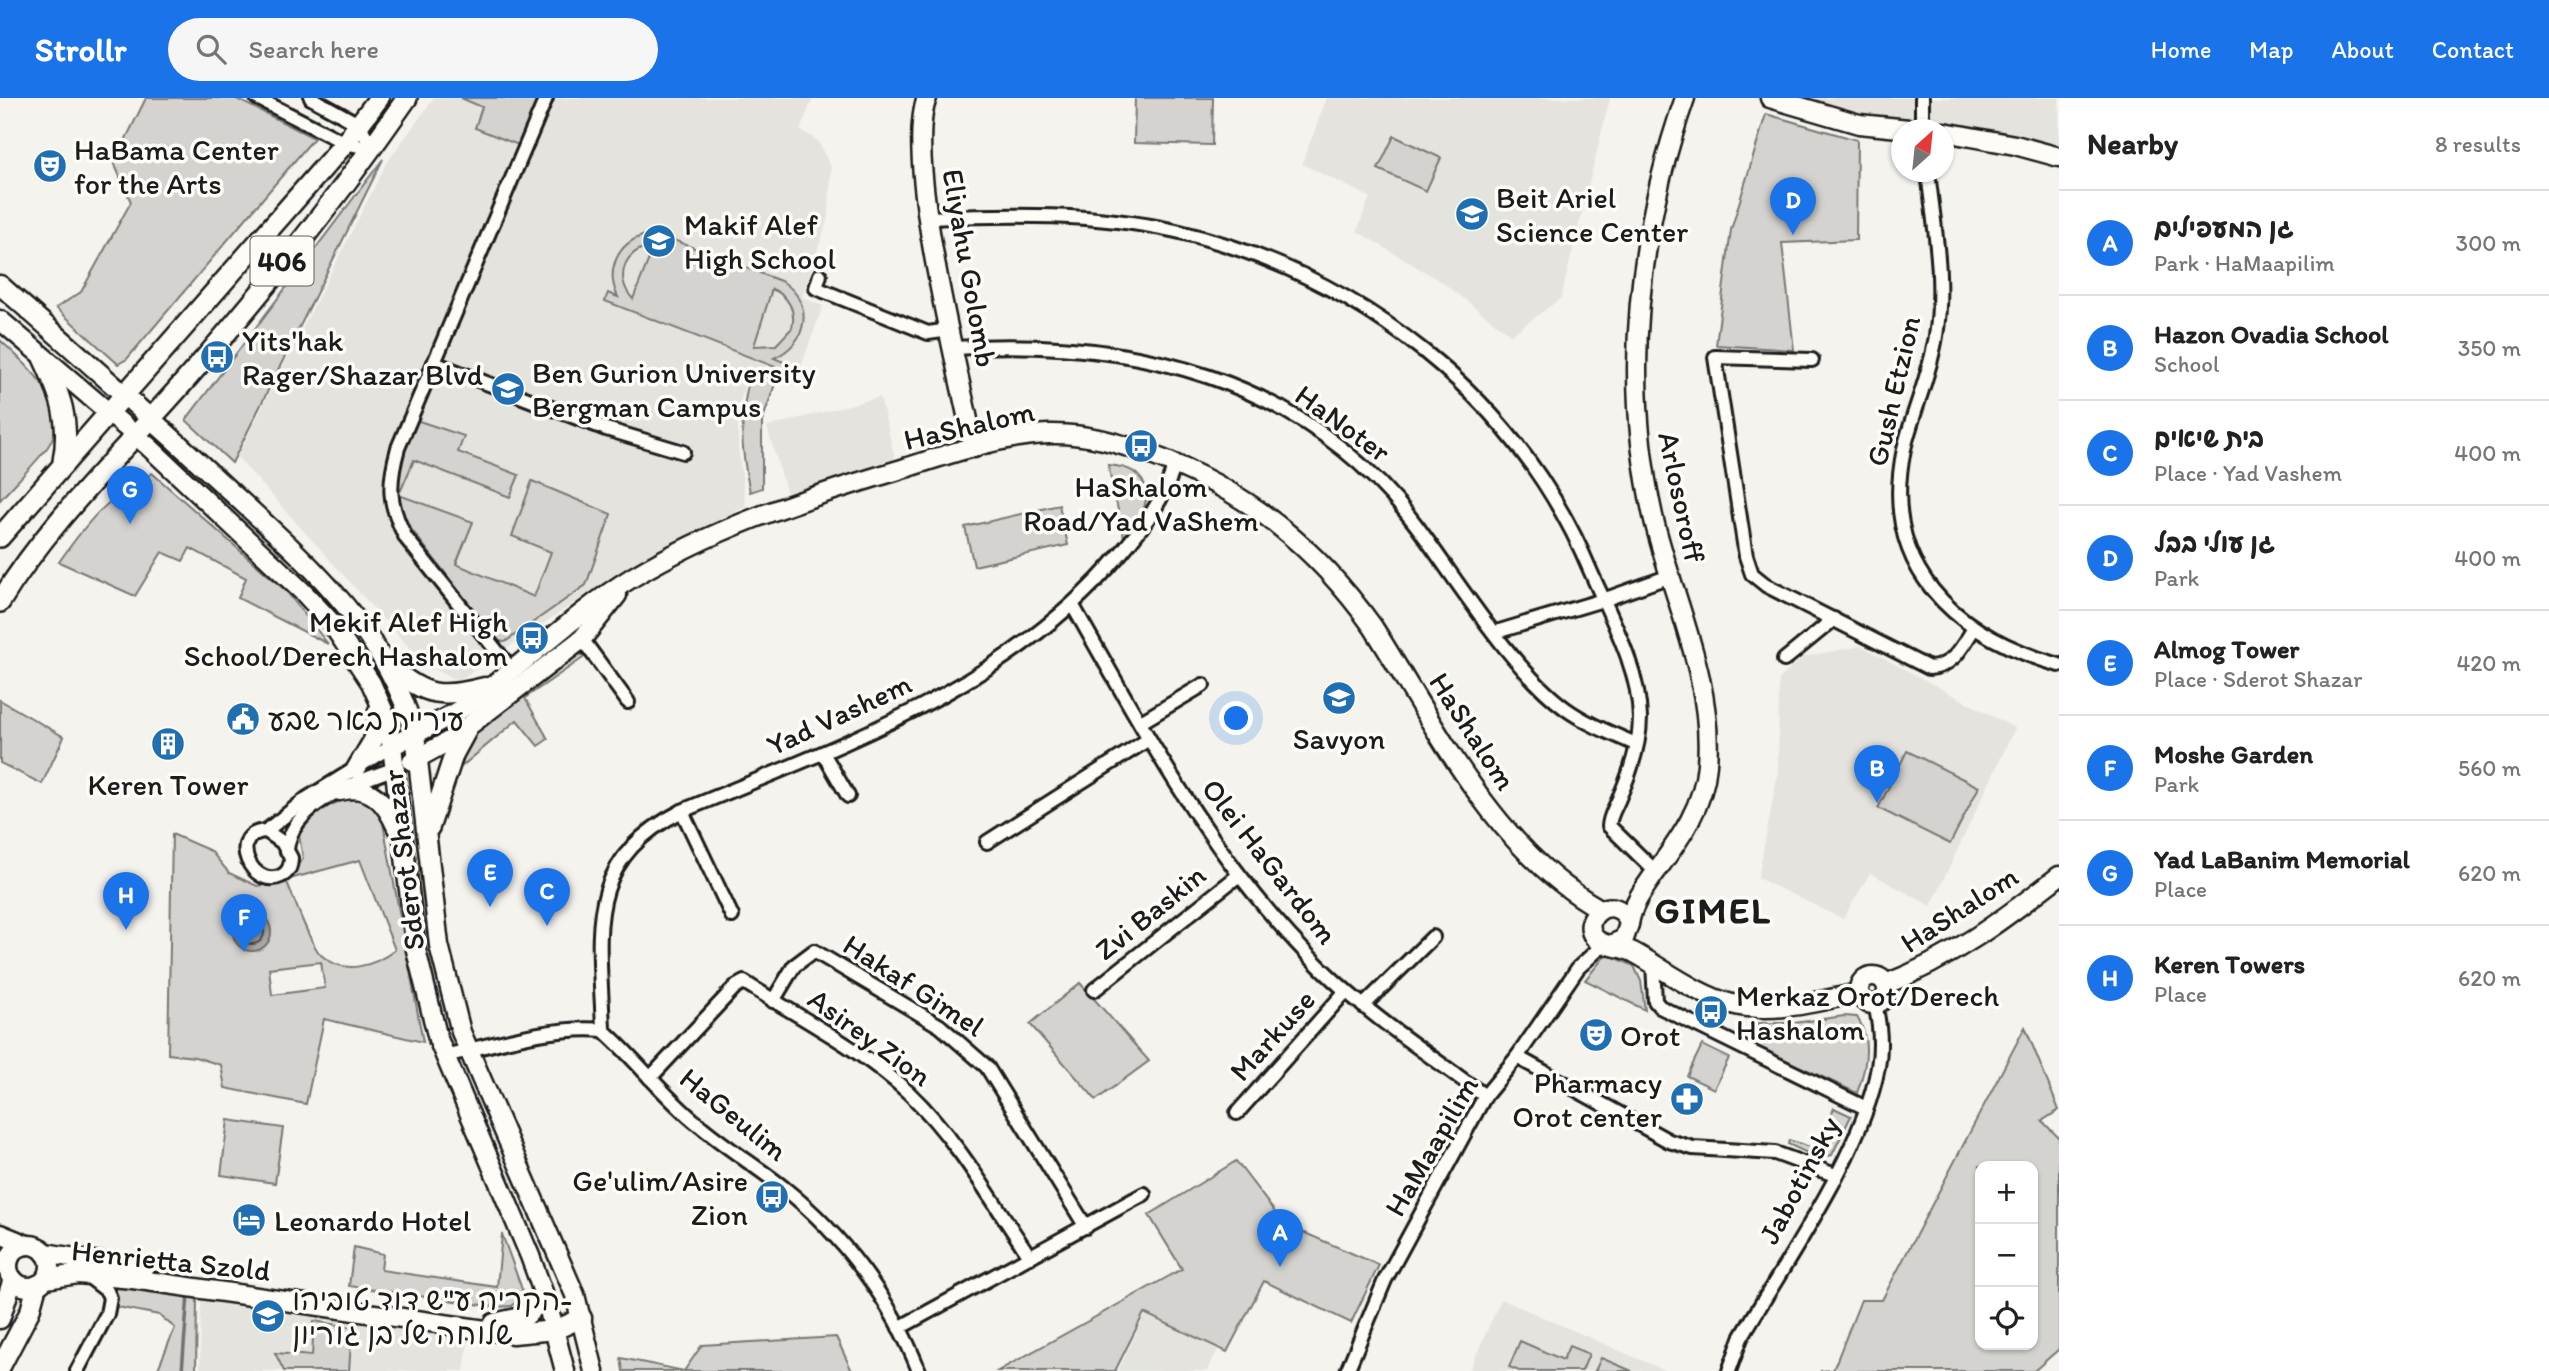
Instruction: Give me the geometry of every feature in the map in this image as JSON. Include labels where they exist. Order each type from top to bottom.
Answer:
[{"type":"main road","name":"406","points":[[0,537],[62,462],[345,144],[379,98]]},
{"type":"main road","name":"406","points":[[0,602],[43,541],[204,359],[372,149],[407,98]]},
{"type":"main road","points":[[43,358],[59,391],[67,419],[62,462]]},
{"type":"street","points":[[257,98],[345,144],[372,149]]},
{"type":"street","points":[[310,98],[360,125],[372,149]]},
{"type":"street","points":[[512,670],[414,549],[395,515],[390,488],[392,469],[434,363],[546,98]]},
{"type":"street","name":"Eliyahu Golomb","points":[[927,98],[919,133],[929,218],[974,448]]},
{"type":"street","name":"Arlosoroff","points":[[1601,927],[1642,891],[1656,872],[1693,815],[1707,765],[1707,719],[1699,676],[1653,515],[1641,452],[1636,370],[1640,297],[1648,246],[1668,150],[1685,98]]},
{"type":"street","points":[[1770,98],[1859,124],[1891,127]]},
{"type":"street","points":[[1921,119],[1922,98]]},
{"type":"street","points":[[1954,134],[2015,145],[2059,157]]},
{"type":"street","name":"Gush Etzion","points":[[1929,182],[1938,243],[1939,304],[1936,337],[1904,452],[1899,482],[1899,510],[1911,558],[1925,581],[1974,628],[2020,653],[2059,665]]},
{"type":"street","points":[[929,218],[1005,215],[1066,217],[1174,231],[1267,260],[1340,292],[1392,325],[1434,357],[1503,428],[1566,520],[1603,600],[1633,675],[1640,719],[1636,744],[1609,826],[1656,872]]},
{"type":"street","name":"HaNoter","points":[[820,275],[816,288],[928,333],[952,339],[1036,344],[1129,355],[1202,373],[1284,410],[1356,458],[1389,491],[1496,632],[1544,690],[1566,709],[1636,744]]},
{"type":"street","name":"Sderot Shazar","points":[[0,285],[151,418],[321,576],[349,607],[387,664],[406,702],[420,757],[426,840],[439,946],[468,1051],[533,1203],[556,1247],[582,1318],[594,1371]]},
{"type":"street","name":"Sderot Shazar","points":[[0,320],[135,434],[304,593],[330,621],[371,684],[383,710],[393,746],[416,950],[445,1056],[545,1297],[563,1363]]},
{"type":"street","points":[[1812,360],[1715,357],[1746,556],[1752,574],[1767,586],[1929,668],[1940,668],[1950,662],[1974,628]]},
{"type":"street","points":[[434,363],[606,429],[683,452]]},
{"type":"street","name":"HaShalom","points":[[393,746],[444,720],[512,670],[573,618],[631,579],[700,540],[768,512],[974,448],[1015,438],[1065,434],[1112,442],[1175,464],[1246,500],[1286,530],[1322,564],[1373,628],[1489,808],[1564,884],[1619,946],[1731,1004],[1787,1007],[1858,993]]},
{"type":"street","name":"Yad Vashem","points":[[603,1030],[599,927],[610,880],[622,857],[647,830],[682,811],[824,753],[913,712],[1034,636],[1073,606],[1153,515],[1167,489],[1175,464]]},
{"type":"street","points":[[1496,632],[1603,600],[1670,576]]},
{"type":"street","name":"HaShalom","points":[[396,768],[420,757],[469,725],[582,639],[631,579]]},
{"type":"street","name":"Olei HaGardom","points":[[1073,606],[1192,811],[1239,874],[1313,959],[1346,991],[1485,1096]]},
{"type":"street","points":[[1784,660],[1834,619]]},
{"type":"street","points":[[582,639],[628,702]]},
{"type":"street","points":[[387,664],[410,683],[433,694],[452,696],[491,686]]},
{"type":"street","points":[[356,769],[372,746],[380,718],[371,684]]},
{"type":"street","points":[[1141,722],[1203,685]]},
{"type":"street","points":[[426,840],[454,754],[469,725]]},
{"type":"street","points":[[987,842],[1149,739]]},
{"type":"street","points":[[393,746],[306,799],[266,831],[253,834],[246,842],[245,855],[253,870],[262,877],[278,878],[291,864],[289,836],[294,826],[341,791],[396,768]]},
{"type":"street","points":[[824,753],[848,796]]},
{"type":"street","points":[[341,791],[363,789],[384,803],[402,839]]},
{"type":"street","points":[[682,811],[732,916]]},
{"type":"street","points":[[266,831],[288,850]]},
{"type":"street","name":"Zvi Baskin","points":[[1094,990],[1239,874]]},
{"type":"street","name":"HaShalom","points":[[1886,984],[1927,968],[1963,947],[2059,876]]},
{"type":"street","name":"Arlosoroff","points":[[1628,927],[1642,891]]},
{"type":"street","name":"HaShalom","points":[[1601,927],[1623,913],[1637,943],[1714,986],[1749,999],[1787,1007]]},
{"type":"street","points":[[1601,927],[1624,939],[1628,927]]},
{"type":"street","name":"HaMaapilim","points":[[1347,1371],[1385,1280],[1485,1096],[1517,1057],[1583,961],[1601,927]]},
{"type":"street","points":[[1363,1006],[1433,937]]},
{"type":"street","name":"Hakaf Gimel","points":[[773,1001],[794,966],[814,951],[940,1026],[987,1067],[1086,1227]]},
{"type":"street","points":[[1653,964],[1656,1001],[1660,1007],[1866,1108]]},
{"type":"street","points":[[1868,976],[1877,976],[1886,984],[1886,997],[1875,1004],[1866,1003],[1858,993],[1859,984],[1868,976]]},
{"type":"street","name":"Asirey Zion","points":[[650,1078],[735,987],[744,982],[876,1068],[916,1100],[943,1129],[1030,1257]]},
{"type":"street","name":"Markuse","points":[[1237,1113],[1346,991]]},
{"type":"street","name":"Jabotinsky","points":[[1729,1371],[1741,1338],[1835,1175],[1866,1108],[1878,1066],[1881,1029],[1875,1004]]},
{"type":"street","points":[[445,1056],[587,1028],[603,1030]]},
{"type":"street","name":"HaGeulim","points":[[603,1030],[697,1123],[786,1190],[815,1216],[850,1254],[899,1328],[919,1371]]},
{"type":"street","points":[[1517,1057],[1669,1141],[1693,1148],[1775,1153],[1835,1175]]},
{"type":"street","points":[[899,1328],[1144,1194]]},
{"type":"street","points":[[0,1234],[46,1253],[50,1266],[0,1368]]},
{"type":"street","points":[[0,1319],[12,1253],[27,1245]]},
{"type":"street","name":"Henrietta Szold","points":[[46,1253],[494,1323],[553,1324]]},
{"type":"street","points":[[7,1270],[22,1286],[41,1282]]},
{"type":"street","points":[[78,1274],[102,1284],[110,1298],[107,1314],[78,1371]]},
{"type":"street","name":"Henrietta Szold","points":[[41,1282],[78,1274],[134,1279],[520,1333],[582,1318]]},
{"type":"street","points":[[494,1323],[526,1316],[545,1297]]},
{"type":"street","points":[[520,1333],[552,1348],[563,1363]]},
{"type":"shaded area","points":[[146,98],[235,98],[314,138],[127,359],[118,364],[56,308],[81,292],[131,202],[114,163]]},
{"type":"shaded area","name":"Ben Gurion University Bergman Campus","points":[[434,98],[813,98],[800,130],[817,140],[831,167],[829,215],[802,297],[823,306],[794,386],[750,368],[738,409],[738,448],[746,506],[629,566],[458,681],[424,664],[237,457],[386,164]]},
{"type":"shaded area","points":[[461,98],[540,98],[521,146],[475,128],[482,107]]},
{"type":"shaded area","points":[[1135,98],[1213,98],[1212,145],[1134,143]]},
{"type":"shaded area","name":"Beit Ariel Science Center","points":[[1327,98],[1610,98],[1561,298],[1511,335],[1442,282],[1357,231],[1370,197],[1302,164]]},
{"type":"shaded area","points":[[1753,98],[2059,98],[2059,165],[1954,133],[1954,119],[1891,119],[1891,128],[1786,110]]},
{"type":"shaded area","points":[[1766,114],[1857,140],[1856,240],[1782,243],[1794,350],[1716,345],[1731,230]]},
{"type":"shaded area","points":[[1394,136],[1441,158],[1426,191],[1378,169]]},
{"type":"shaded area","points":[[383,159],[232,463],[186,420]]},
{"type":"shaded area","points":[[645,235],[663,236],[783,282],[800,301],[803,323],[794,343],[774,358],[798,368],[796,375],[605,301],[608,293],[618,297],[614,287],[613,268],[621,251],[635,239]],"holes":[[[654,246],[633,299],[627,291],[623,274],[629,258],[643,248]],[[772,289],[790,305],[792,328],[776,345],[754,346]]]},
{"type":"shaded area","points":[[0,340],[45,388],[56,417],[55,432],[47,448],[0,500]]},
{"type":"shaded area","points":[[751,372],[776,381],[762,422],[762,488],[750,492],[742,432],[744,404]]},
{"type":"shaded area","points":[[880,397],[895,458],[787,494],[767,427]]},
{"type":"shaded area","points":[[416,420],[464,436],[458,452],[519,475],[510,497],[414,460],[401,490],[394,488],[400,459]]},
{"type":"shaded area","points":[[1108,465],[1133,471],[1148,492],[1143,512],[1124,537]]},
{"type":"shaded area","points":[[152,473],[286,591],[328,644],[238,598],[246,578],[190,548],[183,561],[162,552],[135,596],[59,562],[80,533],[110,501]]},
{"type":"shaded area","points":[[532,481],[611,514],[586,585],[505,642],[498,641],[408,525],[402,513],[399,495],[473,522],[456,564],[534,597],[551,552],[512,536]]},
{"type":"shaded area","points":[[1059,505],[1068,545],[974,566],[965,527]]},
{"type":"shaded area","points":[[1861,646],[2015,728],[1931,906],[1870,873],[1843,919],[1758,878],[1778,773],[1779,679],[1803,657]]},
{"type":"shaded area","points":[[575,653],[586,656],[525,698],[548,739],[538,746],[517,720],[462,766],[462,749],[466,739]]},
{"type":"shaded area","points":[[0,700],[64,737],[42,784],[0,763]]},
{"type":"shaded area","points":[[1907,751],[1979,787],[1950,844],[1878,808]]},
{"type":"shaded area","points":[[352,798],[370,802],[383,823],[423,1042],[324,1019],[306,1104],[225,1088],[221,1065],[195,1057],[168,1054],[172,834],[211,851],[229,873],[257,886],[282,882],[303,859],[299,835],[309,821],[321,810]],"holes":[[[360,860],[395,950],[368,964],[349,967],[330,961],[317,950],[286,880]],[[321,962],[325,988],[272,995],[269,968]]]},
{"type":"shaded area","points":[[1610,955],[1634,966],[1641,981],[1645,1010],[1585,980],[1604,957]]},
{"type":"shaded area","points":[[1080,983],[1149,1061],[1096,1100],[1030,1024]]},
{"type":"shaded area","points":[[1844,1016],[1857,1017],[1865,1035],[1865,1064],[1857,1093],[1749,1043],[1759,1023],[1794,1023]]},
{"type":"shaded area","points":[[2025,1027],[2059,1110],[2042,1121],[2059,1138],[2059,1349],[2034,1371],[1820,1371],[1833,1370],[1861,1300],[1882,1300]]},
{"type":"shaded area","points":[[1702,1045],[1729,1058],[1714,1089],[1687,1076]]},
{"type":"shaded area","points":[[1834,1108],[1851,1116],[1832,1155],[1818,1158],[1788,1144],[1789,1140],[1816,1149]]},
{"type":"shaded area","points":[[228,1120],[283,1128],[275,1183],[221,1175]]},
{"type":"shaded area","points":[[1236,1161],[1284,1224],[1379,1265],[1351,1323],[1264,1281],[1227,1352],[1144,1313],[1115,1371],[998,1371],[1182,1269],[1149,1215]]},
{"type":"shaded area","points":[[502,1234],[524,1295],[512,1306],[496,1307],[349,1286],[354,1247],[383,1254],[381,1270],[497,1287]]},
{"type":"shaded area","points":[[116,1286],[197,1298],[196,1371],[157,1371],[175,1328],[159,1315],[112,1306]]},
{"type":"shaded area","name":"הקריה ע\"ש דוד טוביהו- שלוחה של בן גוריון","points":[[201,1296],[469,1336],[464,1371],[200,1371]]},
{"type":"shaded area","points":[[1501,1299],[1666,1371],[1469,1371]]},
{"type":"shaded area","points":[[1145,1315],[1218,1349],[1207,1371],[1118,1371]]},
{"type":"shaded area","points":[[314,1321],[352,1327],[349,1371],[284,1371],[275,1353],[312,1356]]},
{"type":"shaded area","points":[[836,1337],[852,1371],[684,1371],[702,1345]]},
{"type":"shaded area","points":[[1520,1341],[1563,1360],[1569,1346],[1589,1354],[1582,1371],[1519,1371],[1509,1367]]},
{"type":"shaded area","points":[[621,1358],[684,1371],[623,1371]]},
{"type":"shaded area","points":[[1601,1358],[1632,1371],[1595,1371]]},
{"type":"water","points":[[252,913],[266,918],[271,932],[266,946],[252,951],[238,946],[233,932],[238,918]]},
{"type":"waterway","points":[[182,1371],[188,1295]]},
{"type":"place","name":"HaBama Center for the Arts","points":[[50,166]]},
{"type":"place","name":"Beit Ariel Science Center","points":[[1472,214]]},
{"type":"place","name":"גן עולי בבל","points":[[1793,235]]},
{"type":"place","name":"Makif Alef High School","points":[[659,241]]},
{"type":"place","name":"Yits'hak Rager/Shazar Blvd","points":[[217,357]]},
{"type":"place","name":"Ben Gurion University Bergman Campus","points":[[508,389]]},
{"type":"place","name":"HaShalom Road/Yad VaShem","points":[[1141,446]]},
{"type":"place","name":"Yad LaBanim Memorial","points":[[130,524]]},
{"type":"place","name":"Mekif Alef High School/Derech Hashalom","points":[[532,638]]},
{"type":"place","name":"Savyon","points":[[1339,698]]},
{"type":"place","name":"עיריית באר שבע","points":[[243,719]]},
{"type":"place","name":"Keren Tower","points":[[168,744]]},
{"type":"place","name":"Hazon Ovadia School","points":[[1877,803]]},
{"type":"place","name":"Almog Tower","points":[[490,907]]},
{"type":"place","name":"בית שיאים","points":[[547,926]]},
{"type":"place","name":"Keren Towers","points":[[126,930]]},
{"type":"place","name":"Moshe Garden","points":[[244,952]]},
{"type":"place","name":"Merkaz Orot/Derech Hashalom","points":[[1711,1012]]},
{"type":"place","name":"Orot","points":[[1596,1035]]},
{"type":"place","name":"Pharmacy Orot center","points":[[1687,1099]]},
{"type":"place","name":"Ge'ulim/Asire Zion","points":[[772,1197]]},
{"type":"place","name":"Leonardo Hotel","points":[[249,1220]]},
{"type":"place","name":"גן המעפילים","points":[[1280,1267]]},
{"type":"place","name":"הקריה ע\"ש דוד טוביהו- שלוחה של בן גוריון","points":[[268,1316]]},
{"type":"district","name":"GIMEL","points":[[1713,910]]}]
